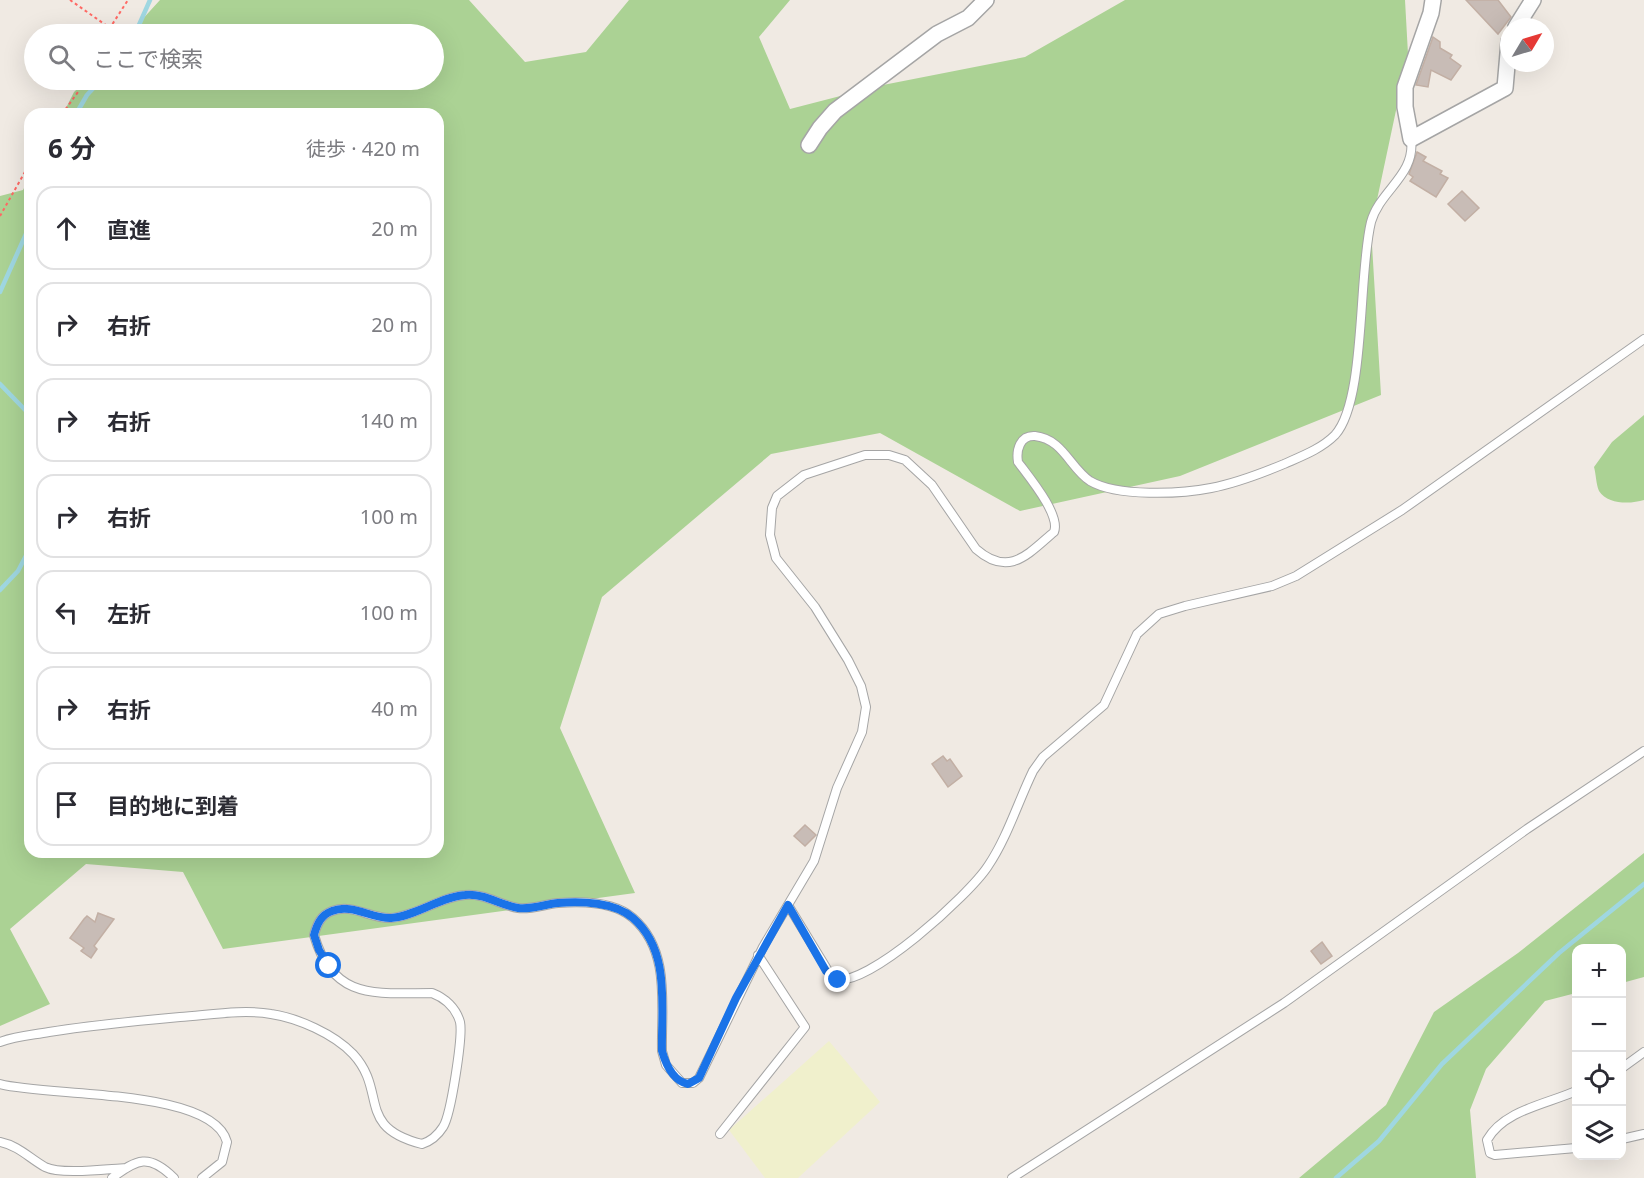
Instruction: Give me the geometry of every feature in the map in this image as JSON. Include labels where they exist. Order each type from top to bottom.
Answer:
[{"type":"street","points":[[809,146],[820,128],[835,111],[937,34],[968,18],[986,0]]},
{"type":"street","points":[[1433,0],[1431,13],[1405,87],[1405,107],[1411,139],[1505,88],[1506,72]]},
{"type":"street","points":[[1522,18],[1533,0]]},
{"type":"lane","points":[[0,1042],[101,1024],[224,1014],[271,1014],[309,1026],[351,1051],[366,1073],[378,1115],[388,1130],[399,1138],[422,1144],[436,1136],[448,1117],[461,1032],[460,1021],[449,1003],[432,993],[365,993],[341,980],[329,966],[314,935],[323,916],[334,910],[352,910],[389,918],[464,895],[479,896],[519,909],[559,903],[605,905],[624,911],[635,920],[654,944],[660,961],[662,1051],[666,1065],[674,1076],[688,1084],[699,1078],[758,956],[814,861],[824,837],[837,788],[862,732],[866,707],[861,686],[848,660],[815,608],[776,558],[770,535],[772,508],[777,495],[804,475],[865,455],[889,455],[905,460],[932,485],[976,549],[985,557],[1010,563],[1022,560],[1054,532],[1056,527],[1053,513],[1018,462],[1019,445],[1026,438],[1035,436],[1065,451],[1089,480],[1113,488],[1159,492],[1209,489],[1253,478],[1321,446],[1336,434],[1346,417],[1354,390],[1362,273],[1371,223],[1381,202],[1412,158],[1411,139]]},
{"type":"lane","points":[[788,905],[833,979],[846,980],[872,969],[910,943],[987,868],[1033,771],[1043,757],[1104,705],[1130,646],[1147,624],[1160,614],[1185,606],[1250,592],[1296,576],[1402,510],[1644,339]]},
{"type":"lane","points":[[1012,1178],[1284,1003],[1527,829],[1644,751]]},
{"type":"lane","points":[[720,1134],[805,1027],[758,956]]},
{"type":"lane","points":[[1626,1065],[1644,1052]]},
{"type":"lane","points":[[0,1084],[155,1102],[202,1113],[220,1127],[227,1142],[222,1162],[202,1178]]},
{"type":"lane","points":[[1572,1093],[1516,1114],[1491,1133],[1487,1140],[1490,1153],[1495,1155],[1572,1148]]},
{"type":"lane","points":[[1626,1138],[1644,1134]]},
{"type":"lane","points":[[0,1142],[14,1145],[47,1168],[87,1171],[126,1168]]},
{"type":"lane","points":[[112,1178],[126,1168],[143,1161],[162,1166],[174,1178]]},
{"type":"path","points":[[70,0],[104,24]]},
{"type":"path","points":[[113,24],[128,0]]},
{"type":"path","points":[[66,108],[79,90]]},
{"type":"path","points":[[0,216],[24,174]]},
{"type":"green space","points":[[160,0],[469,0],[525,62],[586,52],[629,0],[790,0],[759,37],[790,109],[883,85],[1025,57],[1125,0],[1405,0],[1408,54],[1371,228],[1381,395],[1180,476],[1020,511],[880,433],[771,454],[602,597],[560,728],[635,893],[223,949],[183,872],[86,864],[10,929],[50,1004],[0,1026],[0,196],[24,188],[24,858],[444,858],[444,108],[66,108],[76,90],[444,90],[444,24],[138,24]]},
{"type":"green space","points":[[1644,415],[1644,500],[1626,503],[1608,499],[1599,491],[1594,467],[1612,442]]},
{"type":"green space","points":[[1644,853],[1644,977],[1626,982],[1626,944],[1572,944],[1572,994],[1545,1001],[1486,1069],[1470,1110],[1476,1178],[1299,1178],[1386,1105],[1434,1012],[1518,953]]},
{"type":"green space","points":[[829,1041],[880,1102],[798,1178],[765,1178],[729,1130]]},
{"type":"building","points":[[1466,0],[1498,0],[1511,17],[1500,18],[1498,34]]},
{"type":"building","points":[[1433,37],[1440,42],[1440,48],[1452,55],[1450,58],[1461,66],[1451,80],[1431,70],[1428,87],[1416,85]]},
{"type":"building","points":[[1417,152],[1426,157],[1423,161],[1442,171],[1440,174],[1448,178],[1436,197],[1410,181],[1413,177],[1409,174]]},
{"type":"building","points":[[1462,191],[1479,208],[1465,221],[1448,204]]},
{"type":"building","points":[[943,756],[947,761],[950,759],[962,776],[948,787],[932,764]]},
{"type":"building","points":[[805,825],[816,835],[805,846],[794,836]]},
{"type":"building","points":[[98,913],[114,919],[94,946],[97,949],[91,958],[81,951],[84,948],[70,938],[87,916],[95,922]]},
{"type":"building","points":[[1322,942],[1332,956],[1321,964],[1311,951]]},
{"type":"waterway","points":[[139,24],[150,0]]},
{"type":"waterway","points":[[79,108],[92,90]]},
{"type":"waterway","points":[[0,292],[24,238]]},
{"type":"waterway","points":[[0,384],[24,409]]},
{"type":"waterway","points":[[0,590],[18,571],[24,560]]},
{"type":"waterway","points":[[1336,1178],[1379,1141],[1442,1064],[1559,953],[1644,884]]},
{"type":"route","points":[[329,966],[319,950],[314,935],[323,916],[334,910],[352,910],[389,918],[464,895],[499,901],[519,909],[559,903],[605,905],[624,911],[635,920],[654,944],[660,961],[662,1051],[666,1065],[674,1076],[682,1083],[688,1084],[699,1078],[736,998],[763,946],[788,905],[826,971],[833,979],[838,980]]}]
